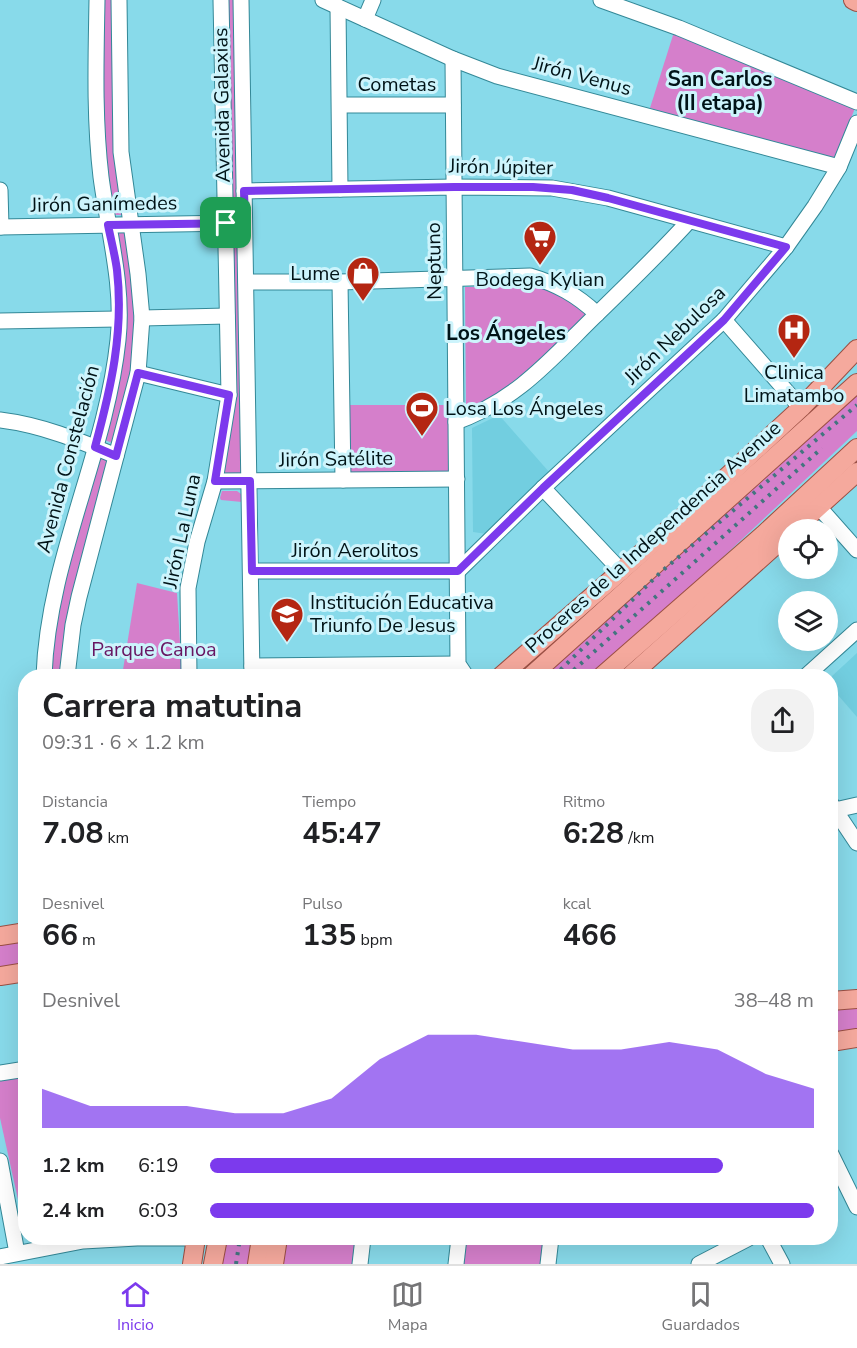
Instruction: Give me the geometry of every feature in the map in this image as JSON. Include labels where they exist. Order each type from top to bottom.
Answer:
[{"type":"main road","points":[[509,669],[622,572],[801,408],[857,349]]},
{"type":"main road","name":"Proceres de la Independencia Avenue","points":[[539,669],[857,383]]},
{"type":"main road","points":[[610,669],[763,535],[857,448]]},
{"type":"main road","points":[[804,519],[857,472]]},
{"type":"main road","points":[[638,669],[778,543]]},
{"type":"main road","points":[[0,936],[18,933]]},
{"type":"main road","points":[[0,976],[18,973]]},
{"type":"main road","points":[[838,1000],[857,999]]},
{"type":"main road","points":[[838,1041],[857,1038]]},
{"type":"main road","points":[[192,1264],[195,1245]]},
{"type":"main road","points":[[213,1264],[217,1245]]},
{"type":"main road","points":[[257,1264],[260,1245]]},
{"type":"main road","points":[[274,1264],[277,1245]]},
{"type":"street","name":"Avenida Constelación","points":[[45,669],[55,590],[110,393],[118,336],[117,270],[108,225],[97,137],[97,0]]},
{"type":"street","points":[[68,669],[77,606],[138,373],[142,318],[121,152],[119,0]]},
{"type":"street","name":"Avenida Galaxias","points":[[221,0],[229,395]]},
{"type":"street","name":"Avenida Galaxias","points":[[241,0],[252,669]]},
{"type":"street","name":"Jirón Venus","points":[[323,0],[453,59],[498,76],[839,166]]},
{"type":"street","points":[[365,19],[373,0]]},
{"type":"street","points":[[601,0],[679,28],[857,102]]},
{"type":"street","points":[[338,7],[340,189]]},
{"type":"street","name":"Neptuno","points":[[453,59],[458,571],[462,669]]},
{"type":"street","name":"Cometas","points":[[340,105],[453,105]]},
{"type":"street","name":"Jirón Nebulosa","points":[[458,571],[543,488],[724,320],[786,247],[839,166],[857,123]]},
{"type":"street","name":"Jirón Júpiter","points":[[244,191],[454,187],[533,187],[572,190],[786,247]]},
{"type":"street","points":[[0,190],[0,226]]},
{"type":"street","points":[[456,422],[475,415],[514,393],[665,248],[689,221]]},
{"type":"street","name":"Jirón Ganímedes","points":[[0,226],[245,223]]},
{"type":"street","points":[[246,282],[340,282],[530,276],[568,290],[597,314]]},
{"type":"street","points":[[340,282],[344,480]]},
{"type":"street","points":[[142,318],[227,316]]},
{"type":"street","points":[[0,321],[118,319]]},
{"type":"street","points":[[724,320],[801,408]]},
{"type":"street","points":[[138,373],[229,395]]},
{"type":"street","name":"Jirón La Luna","points":[[189,669],[188,588],[197,542],[215,481],[229,395]]},
{"type":"street","points":[[0,420],[46,429],[116,456]]},
{"type":"street","name":"Jirón Satélite","points":[[215,481],[457,479]]},
{"type":"street","points":[[543,488],[622,572]]},
{"type":"street","points":[[818,506],[857,550]]},
{"type":"street","name":"Jirón Aerolitos","points":[[252,571],[458,571]]},
{"type":"street","points":[[814,669],[857,630]]},
{"type":"street","points":[[838,807],[857,805]]},
{"type":"street","points":[[838,814],[857,843]]},
{"type":"street","points":[[0,1073],[18,1070]]},
{"type":"street","points":[[0,1161],[17,1253]]},
{"type":"street","points":[[838,1168],[857,1207]]},
{"type":"street","points":[[0,1257],[55,1245]]},
{"type":"street","points":[[360,1264],[362,1245]]},
{"type":"street","points":[[456,1264],[458,1245]]},
{"type":"street","points":[[548,1264],[550,1245]]},
{"type":"street","points":[[699,1264],[736,1245]]},
{"type":"street","points":[[772,1245],[782,1264]]},
{"type":"shaded area","points":[[499,415],[550,473],[487,534],[473,532],[472,428]]},
{"type":"shaded area","points":[[857,653],[857,717],[838,695],[838,671]]},
{"type":"green space","points":[[100,0],[114,0],[123,215],[116,215],[112,212],[106,176]]},
{"type":"green space","points":[[223,0],[233,0],[237,207],[231,213]]},
{"type":"green space","points":[[674,32],[855,108],[834,163],[650,108]]},
{"type":"green space","points":[[126,230],[138,338],[117,440],[112,443],[105,440],[115,394],[116,232]]},
{"type":"green space","points":[[230,231],[239,235],[243,473],[222,477]]},
{"type":"green space","points":[[531,286],[555,290],[589,312],[527,376],[466,412],[465,287]]},
{"type":"green space","points":[[857,391],[857,431],[706,573],[597,669],[549,669],[665,568]]},
{"type":"green space","points":[[347,405],[452,405],[455,475],[347,476]]},
{"type":"green space","points":[[98,457],[108,457],[63,669],[50,669],[59,593]]},
{"type":"green space","points":[[222,491],[237,491],[241,494],[242,502],[221,500]]},
{"type":"green space","name":"Parque Canoa","points":[[137,583],[177,593],[182,669],[123,669]]},
{"type":"green space","points":[[18,938],[18,964],[0,968],[0,941]]},
{"type":"green space","points":[[857,1003],[857,1034],[838,1036],[838,1005]]},
{"type":"green space","points":[[18,1074],[18,1199],[0,1118],[0,1077]]},
{"type":"green space","points":[[224,1245],[253,1245],[250,1264],[220,1264]]},
{"type":"green space","points":[[284,1245],[357,1245],[355,1264],[281,1264]]},
{"type":"green space","points":[[464,1245],[544,1245],[542,1264],[461,1264]]},
{"type":"railway","points":[[561,669],[661,572],[857,405]]},
{"type":"railway","points":[[575,669],[822,448]]},
{"type":"railway","points":[[236,1264],[239,1245]]},
{"type":"place","name":"Bodega Kylian","points":[[540,266]]},
{"type":"place","name":"Lume","points":[[363,302]]},
{"type":"place","name":"Clinica Limatambo","points":[[794,359]]},
{"type":"place","name":"Losa Los Ángeles","points":[[422,437]]},
{"type":"place","name":"Institución Educativa Triunfo De Jesus","points":[[287,643]]},
{"type":"district","name":"San Carlos (II etapa)","points":[[720,91]]},
{"type":"district","name":"Los Ángeles","points":[[506,333]]},
{"type":"route","points":[[533,187],[572,190],[608,198],[786,247],[724,320],[543,488],[458,571],[252,571],[250,481],[215,481],[229,395],[138,373],[116,456],[95,447],[110,393],[118,336],[117,270],[108,225],[226,223],[245,223],[244,191],[533,187]]}]
